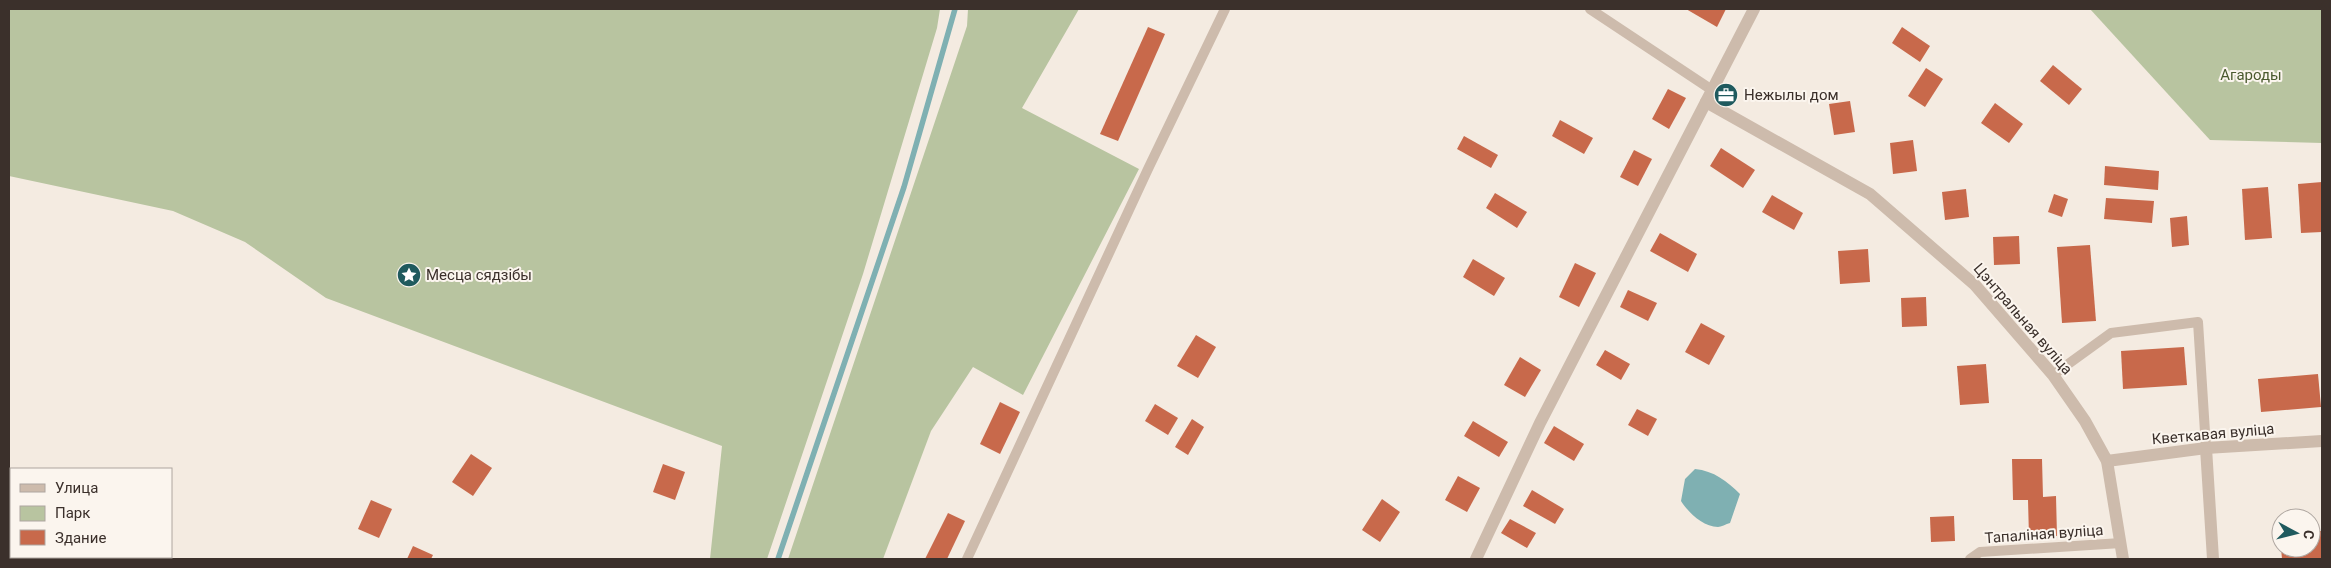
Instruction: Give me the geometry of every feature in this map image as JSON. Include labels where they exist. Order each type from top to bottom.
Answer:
[{"type":"street","points":[[1476,559],[1545,415],[1754,9]]},
{"type":"street","name":"Цэнтральная вуліца","points":[[1706,102],[1870,194],[1976,285],[2053,375],[2085,421],[2107,461],[2122,543],[2123,559]]},
{"type":"street","name":"Кветкавая вуліца","points":[[2107,461],[2206,448],[2322,441]]},
{"type":"street","points":[[2206,448],[2213,559]]},
{"type":"lane","points":[[967,559],[1156,151],[1225,9]]},
{"type":"lane","points":[[1590,9],[1712,90]]},
{"type":"lane","points":[[2053,375],[2111,333],[2198,322],[2206,448]]},
{"type":"lane","name":"Тапаліная вуліца","points":[[1970,559],[1980,552],[2122,543]]},
{"type":"green space","points":[[9,9],[940,9],[937,28],[863,274],[767,559],[710,559],[722,446],[326,298],[245,242],[173,211],[9,176]]},
{"type":"green space","points":[[968,9],[1079,9],[1022,108],[1139,169],[1023,395],[973,367],[931,431],[883,559],[788,559],[967,26]]},
{"type":"green space","name":"Агароды","points":[[2090,9],[2322,9],[2322,143],[2210,140]]},
{"type":"water","points":[[1695,469],[1720,477],[1740,494],[1730,523],[1718,527],[1702,522],[1681,501],[1685,479]]},
{"type":"building","points":[[1686,9],[1726,9],[1717,27]]},
{"type":"building","points":[[1148,27],[1165,34],[1118,141],[1100,134]]},
{"type":"building","points":[[1902,27],[1930,46],[1920,62],[1892,43]]},
{"type":"building","points":[[2053,65],[2082,89],[2069,105],[2040,81]]},
{"type":"building","points":[[1926,68],[1943,79],[1925,107],[1908,96]]},
{"type":"building","points":[[1668,89],[1686,98],[1669,129],[1652,119]]},
{"type":"building","points":[[1850,101],[1855,132],[1834,135],[1829,104]]},
{"type":"building","points":[[1995,103],[2023,124],[2009,143],[1981,123]]},
{"type":"building","points":[[1560,120],[1593,138],[1584,154],[1552,136]]},
{"type":"building","points":[[1464,136],[1498,155],[1491,168],[1457,149]]},
{"type":"building","points":[[1913,140],[1917,171],[1893,174],[1890,143]]},
{"type":"building","points":[[1721,148],[1755,170],[1743,188],[1710,166]]},
{"type":"building","points":[[1634,150],[1652,159],[1638,186],[1620,177]]},
{"type":"building","points":[[2105,166],[2159,171],[2158,190],[2104,185]]},
{"type":"building","points":[[2322,182],[2322,232],[2301,233],[2298,184]]},
{"type":"building","points":[[2268,187],[2272,238],[2245,240],[2242,189]]},
{"type":"building","points":[[1966,189],[1969,217],[1945,220],[1942,192]]},
{"type":"building","points":[[1495,193],[1527,212],[1517,228],[1486,208]]},
{"type":"building","points":[[2054,194],[2068,199],[2062,217],[2048,212]]},
{"type":"building","points":[[1772,195],[1803,213],[1794,230],[1762,212]]},
{"type":"building","points":[[2106,198],[2154,201],[2152,223],[2104,219]]},
{"type":"building","points":[[2187,216],[2189,245],[2172,247],[2170,218]]},
{"type":"building","points":[[1660,233],[1697,254],[1688,272],[1650,251]]},
{"type":"building","points":[[2019,236],[2020,264],[1994,265],[1993,237]]},
{"type":"building","points":[[2090,245],[2096,321],[2062,323],[2057,247]]},
{"type":"building","points":[[1868,249],[1870,282],[1840,284],[1838,251]]},
{"type":"building","points":[[1473,259],[1505,278],[1494,296],[1463,277]]},
{"type":"building","points":[[1575,263],[1596,273],[1579,307],[1559,297]]},
{"type":"building","points":[[1628,290],[1657,303],[1648,321],[1620,307]]},
{"type":"building","points":[[1926,297],[1927,326],[1902,327],[1901,298]]},
{"type":"building","points":[[1701,323],[1725,336],[1709,365],[1685,352]]},
{"type":"building","points":[[1196,335],[1216,347],[1198,378],[1177,366]]},
{"type":"building","points":[[2184,347],[2187,385],[2123,389],[2121,351]]},
{"type":"building","points":[[1605,350],[1630,364],[1621,380],[1596,365]]},
{"type":"building","points":[[1520,357],[1541,370],[1525,397],[1504,385]]},
{"type":"building","points":[[1986,364],[1989,403],[1960,405],[1957,366]]},
{"type":"building","points":[[2318,374],[2321,407],[2261,412],[2258,379]]},
{"type":"building","points":[[1000,402],[1020,412],[1000,454],[980,444]]},
{"type":"building","points":[[1155,404],[1178,418],[1168,435],[1145,421]]},
{"type":"building","points":[[1637,409],[1657,419],[1648,436],[1628,425]]},
{"type":"building","points":[[1192,419],[1204,427],[1188,455],[1175,447]]},
{"type":"building","points":[[1473,421],[1508,442],[1499,457],[1464,436]]},
{"type":"building","points":[[1554,426],[1584,444],[1574,461],[1544,443]]},
{"type":"building","points":[[471,454],[492,468],[473,496],[452,482]]},
{"type":"building","points":[[2012,459],[2042,459],[2043,497],[2056,496],[2057,536],[2029,537],[2028,500],[2013,500]]},
{"type":"building","points":[[663,464],[685,472],[675,500],[653,492]]},
{"type":"building","points":[[1458,476],[1480,488],[1467,512],[1445,500]]},
{"type":"building","points":[[1532,490],[1564,509],[1555,524],[1523,506]]},
{"type":"building","points":[[1382,499],[1400,512],[1380,542],[1362,530]]},
{"type":"building","points":[[371,500],[392,509],[379,538],[358,529]]},
{"type":"building","points":[[948,513],[965,521],[947,559],[925,559]]},
{"type":"building","points":[[1954,516],[1955,541],[1931,542],[1930,517]]},
{"type":"building","points":[[1510,519],[1536,533],[1527,548],[1501,533]]},
{"type":"building","points":[[2322,531],[2322,559],[2282,559],[2321,558]]},
{"type":"building","points":[[413,546],[433,555],[431,559],[407,559]]},
{"type":"waterway","points":[[778,559],[904,187],[955,9]]},
{"type":"place","name":"Нежылы дом","points":[[1726,95]]},
{"type":"place","name":"Месца сядзібы","points":[[409,275]]}]
